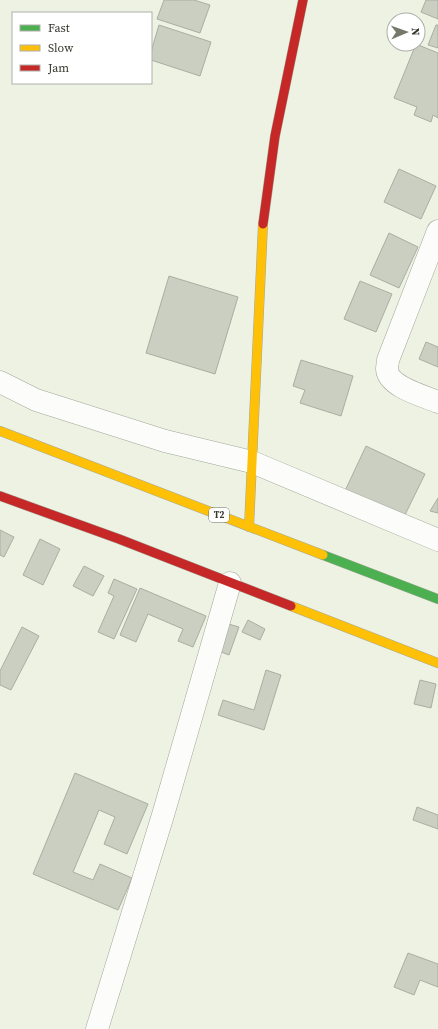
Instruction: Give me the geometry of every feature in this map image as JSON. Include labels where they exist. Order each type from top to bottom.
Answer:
[{"type":"main road","points":[[249,527],[262,234],[275,136],[301,1]]},
{"type":"main road","name":"T2","points":[[0,430],[438,599]]},
{"type":"main road","points":[[0,496],[230,582],[438,663]]},
{"type":"street","points":[[438,231],[388,360],[387,370],[391,379],[398,386],[438,402]]},
{"type":"street","points":[[0,382],[36,400],[165,441],[252,462],[438,540]]},
{"type":"street","points":[[97,1029],[163,815],[230,582]]},
{"type":"building","points":[[164,0],[194,0],[210,5],[200,33],[157,19]]},
{"type":"building","points":[[426,0],[438,0],[438,19],[426,14],[426,12],[421,12]]},
{"type":"building","points":[[159,25],[211,42],[200,76],[152,60],[152,49]]},
{"type":"building","points":[[436,25],[438,25],[438,48],[428,45]]},
{"type":"building","points":[[426,48],[438,53],[438,118],[433,115],[431,122],[414,115],[417,107],[394,98],[413,52],[426,52]]},
{"type":"building","points":[[399,169],[436,186],[421,219],[384,202]]},
{"type":"building","points":[[389,233],[418,247],[399,288],[370,275]]},
{"type":"building","points":[[169,276],[238,297],[215,374],[146,353]]},
{"type":"building","points":[[360,281],[392,294],[376,332],[344,319]]},
{"type":"building","points":[[426,342],[438,347],[438,367],[419,359]]},
{"type":"building","points":[[301,360],[353,376],[341,416],[300,403],[305,390],[293,386]]},
{"type":"building","points":[[366,446],[425,474],[402,521],[344,493]]},
{"type":"building","points":[[438,498],[438,513],[430,511]]},
{"type":"building","points":[[0,530],[14,537],[4,557],[0,555]]},
{"type":"building","points":[[40,539],[60,549],[43,585],[23,575]]},
{"type":"building","points":[[84,566],[104,576],[93,596],[73,586]]},
{"type":"building","points":[[114,579],[137,589],[114,639],[98,632],[114,596],[108,593]]},
{"type":"building","points":[[140,588],[206,616],[193,647],[178,641],[183,629],[148,614],[136,642],[120,635]]},
{"type":"building","points":[[248,620],[265,629],[260,640],[242,632]]},
{"type":"building","points":[[225,623],[239,627],[229,655],[216,650]]},
{"type":"building","points":[[22,627],[39,636],[11,690],[0,685],[0,671]]},
{"type":"building","points":[[266,670],[281,675],[264,730],[218,715],[223,700],[254,710]]},
{"type":"building","points":[[420,680],[436,684],[431,708],[414,704]]},
{"type":"building","points":[[75,773],[148,804],[127,854],[104,844],[115,817],[99,810],[73,872],[93,880],[100,864],[132,878],[118,910],[33,874]]},
{"type":"building","points":[[417,807],[438,815],[438,829],[413,820]]},
{"type":"building","points":[[408,953],[438,964],[438,987],[420,980],[414,995],[394,987]]},
{"type":"traffic: fast","points":[[323,555],[438,599]]},
{"type":"traffic: slow","points":[[249,527],[263,224]]},
{"type":"traffic: slow","points":[[0,431],[323,555]]},
{"type":"traffic: slow","points":[[291,606],[438,663]]},
{"type":"traffic: jam","points":[[263,224],[275,136],[303,0]]},
{"type":"traffic: jam","points":[[0,496],[119,539],[291,606]]}]
